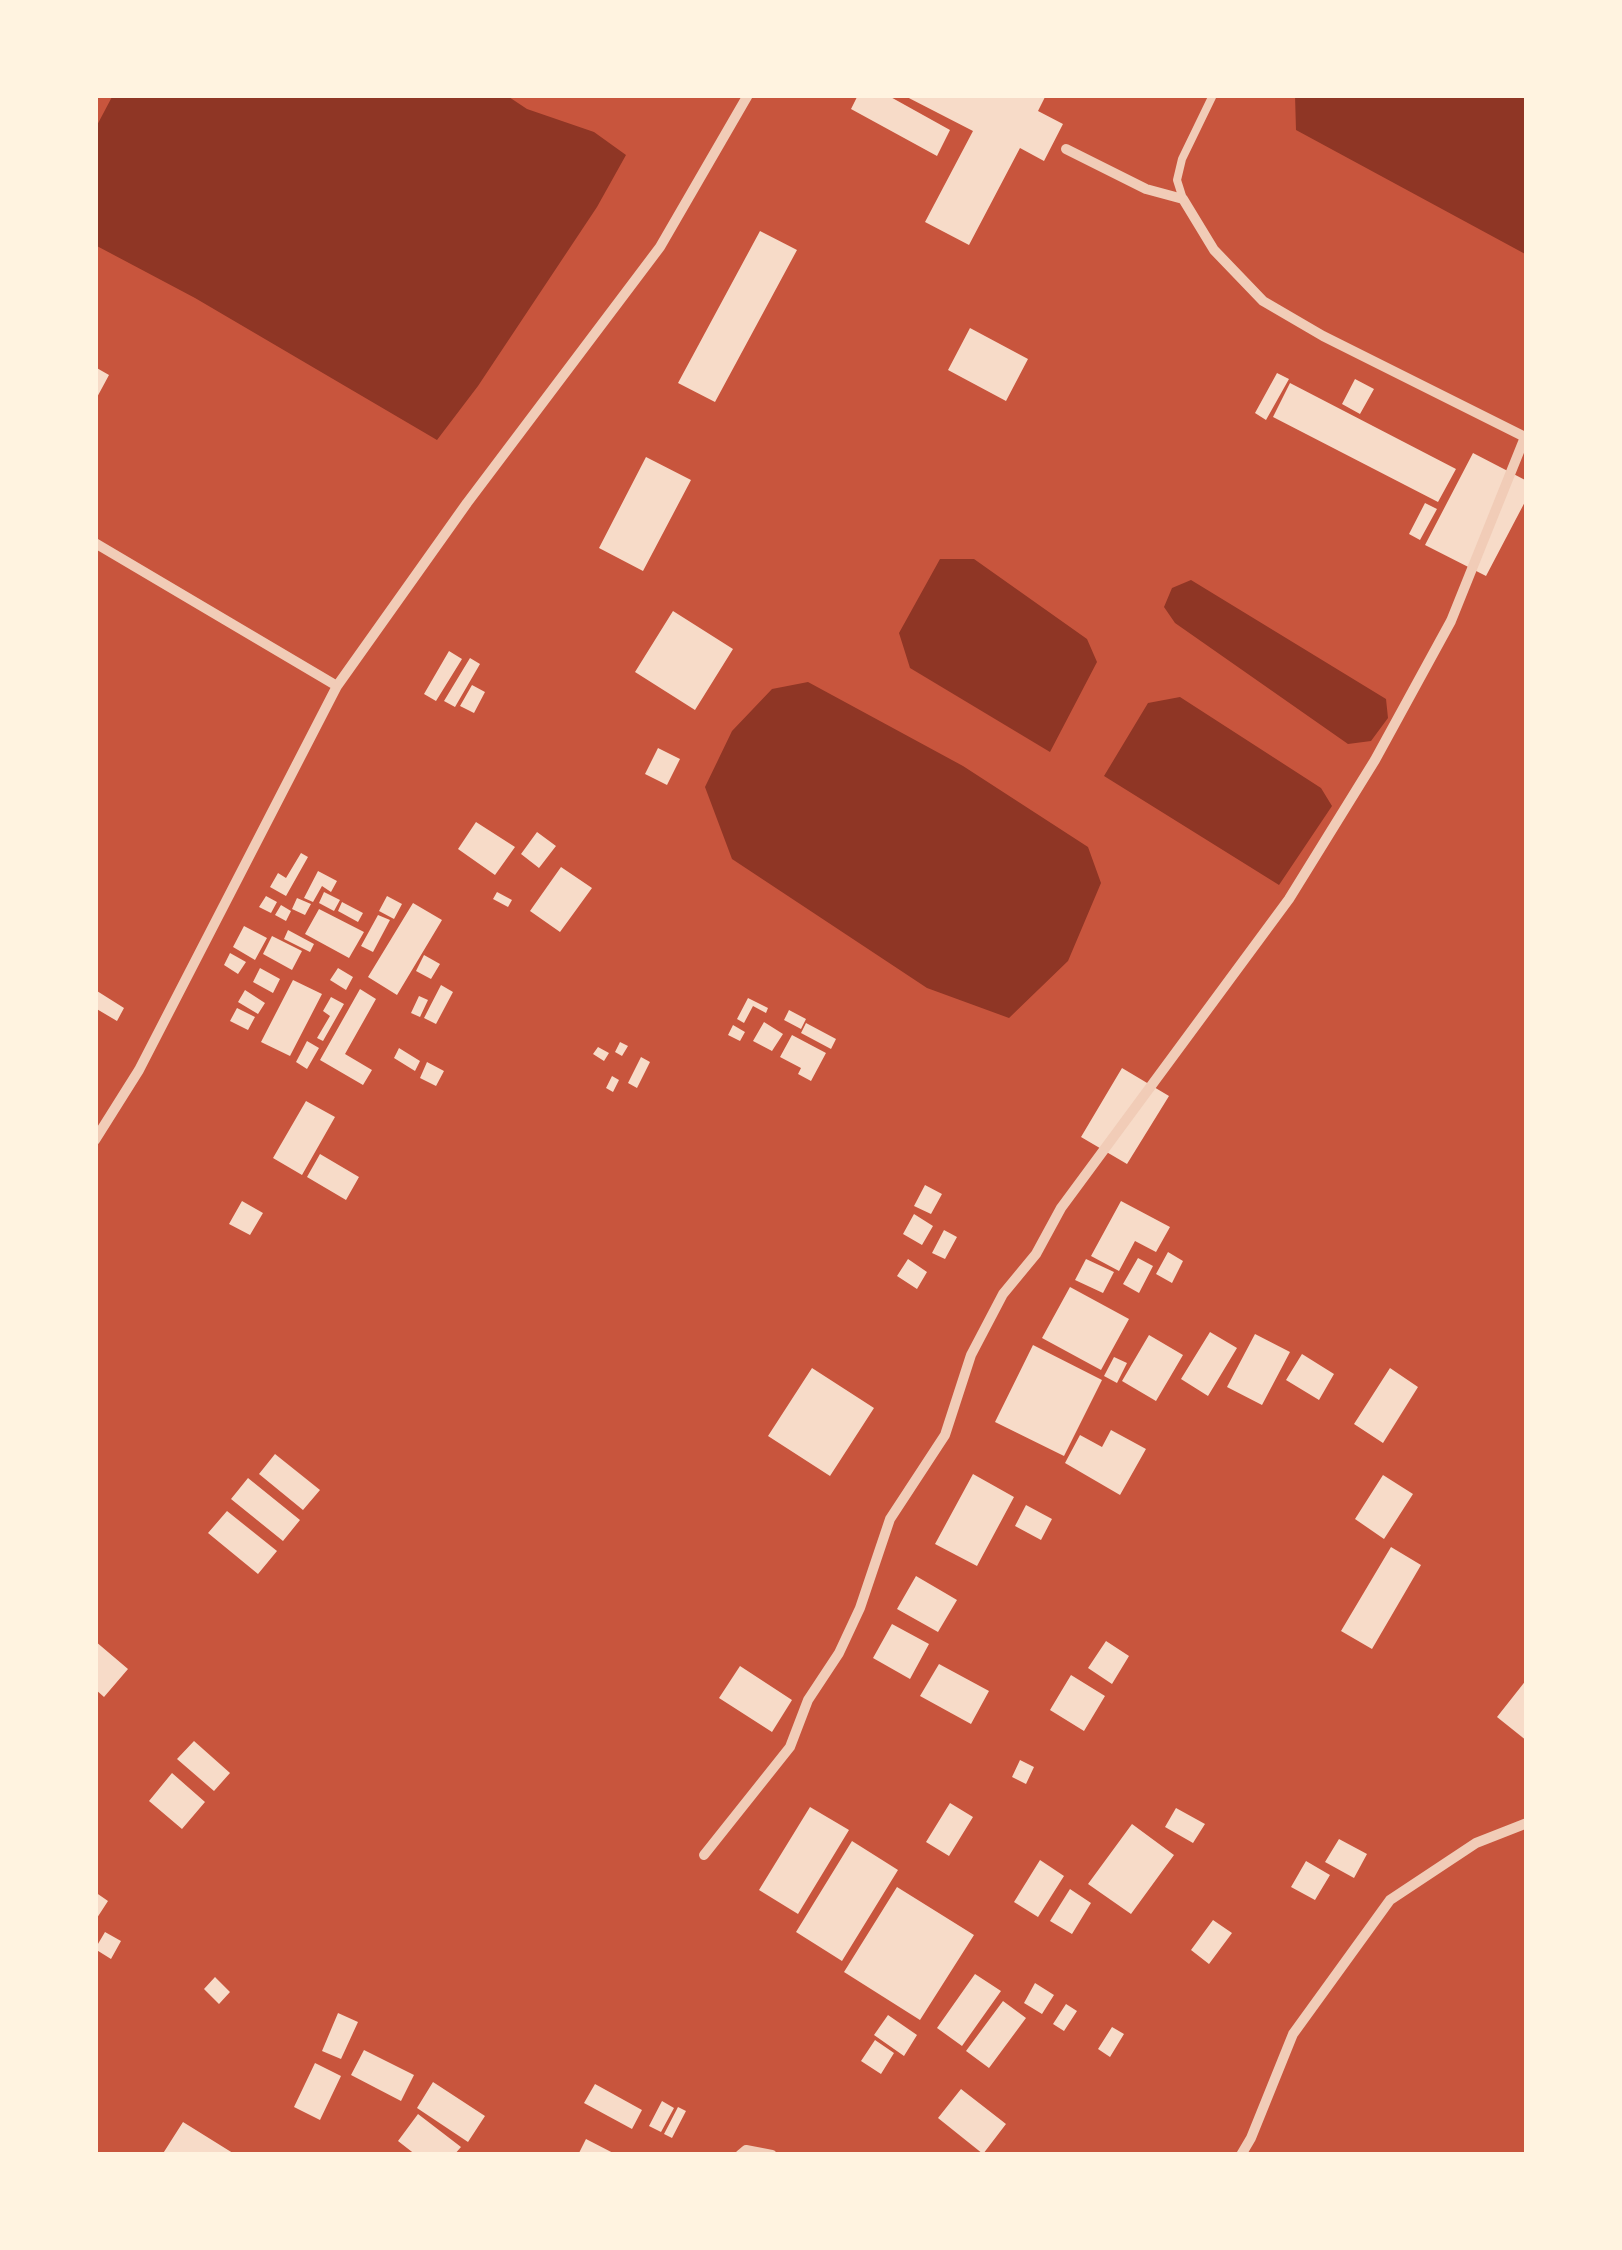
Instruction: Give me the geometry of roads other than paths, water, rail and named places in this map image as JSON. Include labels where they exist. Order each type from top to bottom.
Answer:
[{"type":"street","points":[[95,1140],[140,1070],[337,686],[467,503],[660,247],[748,95]]},
{"type":"street","points":[[704,1856],[790,1747],[808,1700],[839,1652],[860,1608],[890,1519],[946,1435],[971,1355],[1002,1294],[1036,1254],[1062,1208],[1289,899],[1374,760],[1451,621],[1526,438],[1338,344],[1262,301],[1214,250],[1183,199],[1146,189],[1066,149]]},
{"type":"street","points":[[95,543],[337,686]]},
{"type":"street","points":[[1241,2155],[1252,2138],[1293,2034],[1390,1900],[1476,1843],[1527,1823]]},
{"type":"street","points":[[740,2155],[746,2150],[772,2155]]},
{"type":"lane","points":[[1183,199],[1177,180],[1182,158],[1213,95]]}]
